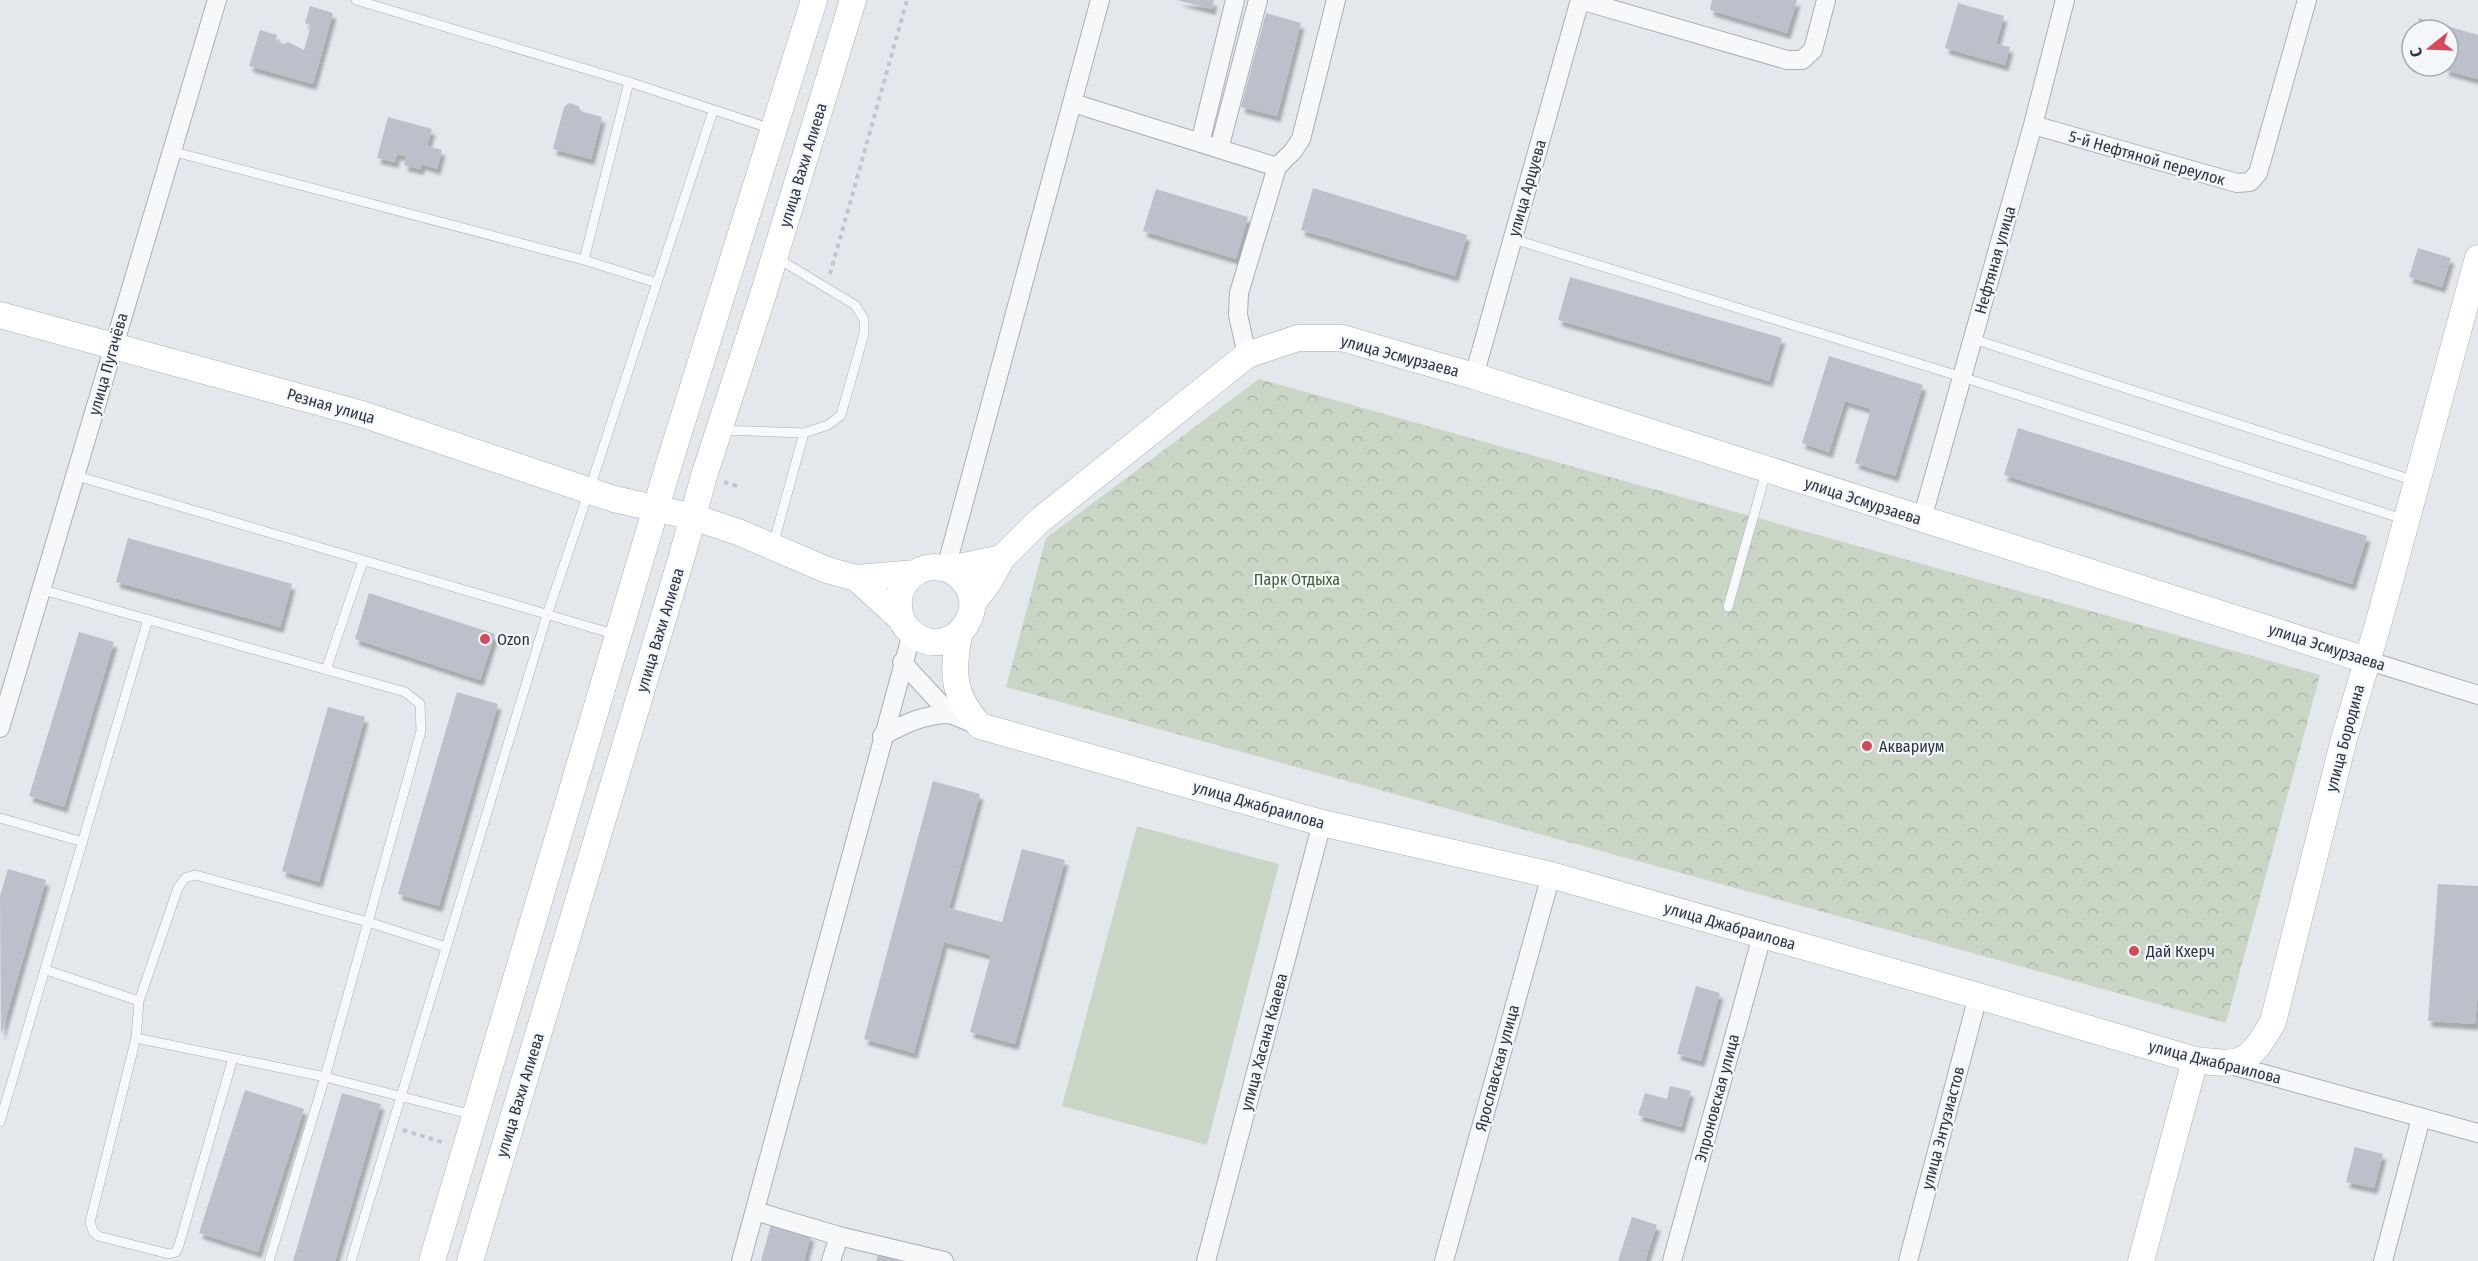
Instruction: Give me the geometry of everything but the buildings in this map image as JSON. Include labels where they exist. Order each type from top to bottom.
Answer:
[{"type":"street","name":"улица Пугачёва","points":[[0,728],[40,589],[77,476],[112,346],[217,0]]},
{"type":"street","points":[[432,1261],[658,509],[669,464],[814,0]]},
{"type":"street","name":"улица Вахи Алиева","points":[[470,1261],[704,476],[775,257],[853,0]]},
{"type":"street","points":[[946,568],[1100,0]]},
{"type":"street","points":[[1200,143],[1235,0]]},
{"type":"street","points":[[1219,149],[1258,0]]},
{"type":"street","points":[[973,603],[990,580],[1002,558],[1039,521],[1247,355],[1238,315],[1239,293],[1276,167],[1301,140],[1336,0]]},
{"type":"street","points":[[1580,0],[1787,60],[1802,60],[1813,50],[1826,0]]},
{"type":"street","name":"улица Арцуева","points":[[1474,376],[1580,0]]},
{"type":"street","name":"Нефтяная улица","points":[[1922,519],[2066,0]]},
{"type":"street","name":"5-й Нефтяной переулок","points":[[2033,125],[2237,183],[2250,182],[2258,173],[2307,0]]},
{"type":"street","points":[[1073,103],[1276,167]]},
{"type":"street","name":"улица Бородина","points":[[2231,1065],[2248,1057],[2263,1040],[2273,1022],[2344,739],[2477,267]]},
{"type":"street","name":"Резная улица","points":[[0,315],[362,414],[614,499],[693,517],[827,570],[856,578]]},
{"type":"street","name":"улица Эсмурзаева","points":[[1247,355],[1298,338],[1342,338],[1474,376],[2478,695]]},
{"type":"street","points":[[856,578],[916,573],[934,567],[946,568],[1002,558]]},
{"type":"street","points":[[856,578],[926,641],[937,642],[959,634],[967,626],[972,615],[973,603],[965,582],[956,573],[946,568]]},
{"type":"street","points":[[741,1261],[902,662],[906,625],[898,606],[900,595],[904,584],[916,573]]},
{"type":"street","points":[[959,634],[954,673],[956,685],[968,713],[980,726]]},
{"type":"street","name":"улица Джабраилова","points":[[902,662],[950,714],[980,726],[1322,823],[1551,875],[2195,1060],[2231,1065],[2478,1133]]},
{"type":"street","points":[[882,736],[908,722],[940,714],[950,714]]},
{"type":"street","name":"улица Хасана Кааева","points":[[1206,1261],[1322,823]]},
{"type":"street","name":"Ярославская улица","points":[[1444,1261],[1551,875]]},
{"type":"street","name":"Эпроновская улица","points":[[1672,1261],[1762,936]]},
{"type":"street","name":"улица Энтузиастов","points":[[1908,1261],[1978,996]]},
{"type":"street","points":[[2141,1261],[2195,1060]]},
{"type":"street","points":[[2383,1261],[2421,1118]]},
{"type":"street","points":[[754,1211],[838,1236],[944,1261]]},
{"type":"street","points":[[831,1261],[838,1236]]},
{"type":"lane","points":[[356,0],[628,81],[713,111],[774,129]]},
{"type":"lane","points":[[584,260],[628,81]]},
{"type":"lane","points":[[351,1261],[547,615],[713,111]]},
{"type":"lane","points":[[171,151],[584,260],[657,283]]},
{"type":"lane","points":[[1512,239],[1962,377],[2407,520]]},
{"type":"lane","points":[[719,430],[804,433],[828,425],[841,415],[864,334],[864,319],[855,305],[775,257]]},
{"type":"lane","points":[[1973,339],[2417,482]]},
{"type":"lane","points":[[772,547],[804,433]]},
{"type":"lane","points":[[1728,607],[1766,470]]},
{"type":"lane","points":[[77,476],[620,636]]},
{"type":"lane","points":[[326,670],[363,561]]},
{"type":"lane","points":[[40,589],[405,692],[420,704],[421,732],[325,1077],[269,1261]]},
{"type":"lane","points":[[0,1122],[148,620]]},
{"type":"lane","points":[[0,818],[83,842]]},
{"type":"lane","points":[[232,1058],[176,1252],[168,1254],[98,1236],[93,1231],[90,1222],[136,1038],[140,1001],[178,888],[185,879],[195,875],[368,922],[446,947]]},
{"type":"lane","points":[[46,970],[140,1001]]},
{"type":"lane","points":[[136,1038],[325,1077],[476,1116]]},
{"type":"path","points":[[827,287],[907,0]]},
{"type":"green space","name":"Парк Отдыха","points":[[1259,379],[2320,675],[2226,1023],[1006,687],[1046,538]]},
{"type":"green space","points":[[1137,826],[1279,864],[1207,1145],[1062,1106]]},
{"type":"place","name":"Ozon","points":[[485,639]]},
{"type":"place","name":"Аквариум","points":[[1867,746]]},
{"type":"place","name":"Дай Кхерч","points":[[2134,951]]}]
